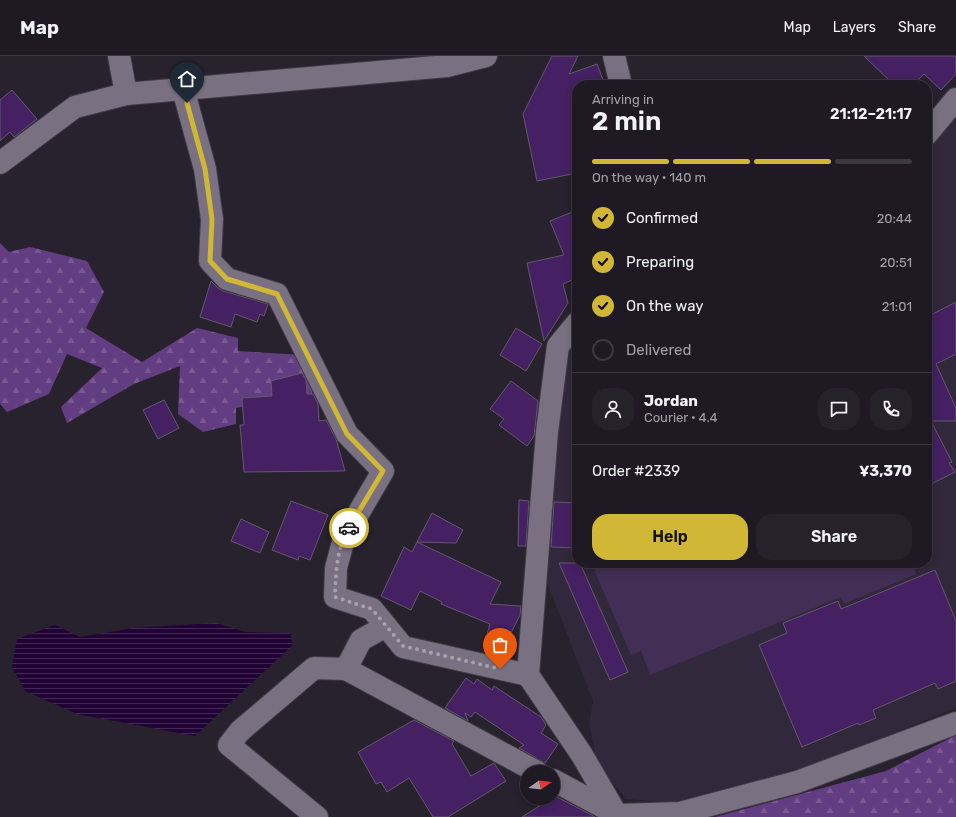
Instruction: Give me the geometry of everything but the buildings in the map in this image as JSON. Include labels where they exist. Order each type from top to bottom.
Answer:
[{"type":"street","points":[[119,56],[126,94]]},
{"type":"street","points":[[0,163],[75,107],[126,94],[447,66],[486,56]]},
{"type":"street","points":[[614,56],[620,80]]},
{"type":"street","points":[[183,89],[205,169],[212,219],[210,261],[227,279],[277,294],[347,434],[383,471],[344,538],[336,568],[335,597],[372,609],[403,646],[528,675]]},
{"type":"street","points":[[932,128],[956,99]]},
{"type":"street","points":[[572,329],[558,346],[547,432],[528,675],[582,755],[617,816]]},
{"type":"street","points":[[346,669],[361,640],[386,626]]},
{"type":"street","points":[[317,817],[229,744],[240,731],[314,668],[346,669],[524,765]]},
{"type":"street","points":[[560,784],[617,816],[680,813],[790,784],[956,723]]},
{"type":"shaded area","points":[[956,116],[956,708],[809,767],[690,804],[626,799],[598,766],[589,724],[593,701],[543,572],[568,349],[572,343],[572,568],[932,568],[932,146]]},
{"type":"shaded area","points":[[595,568],[914,568],[916,574],[844,604],[841,597],[650,675],[641,651],[631,655],[595,572]]},
{"type":"shaded area","points":[[216,623],[246,632],[290,633],[293,645],[195,736],[77,714],[25,691],[12,667],[17,639],[55,625],[80,637],[133,628]]},
{"type":"green space","points":[[0,243],[9,252],[30,247],[87,261],[104,292],[86,328],[142,362],[197,328],[238,338],[238,351],[302,355],[313,377],[312,395],[236,408],[236,424],[203,432],[178,414],[180,366],[134,384],[67,423],[61,407],[102,368],[67,354],[49,394],[7,412],[0,404]]},
{"type":"green space","points":[[956,735],[956,817],[715,817],[886,771]]},
{"type":"way so far","points":[[349,528],[344,538],[336,568],[335,597],[372,609],[403,646],[500,669]]},
{"type":"route","points":[[187,103],[205,169],[212,219],[210,261],[227,279],[277,294],[347,434],[383,471],[349,528]]}]
